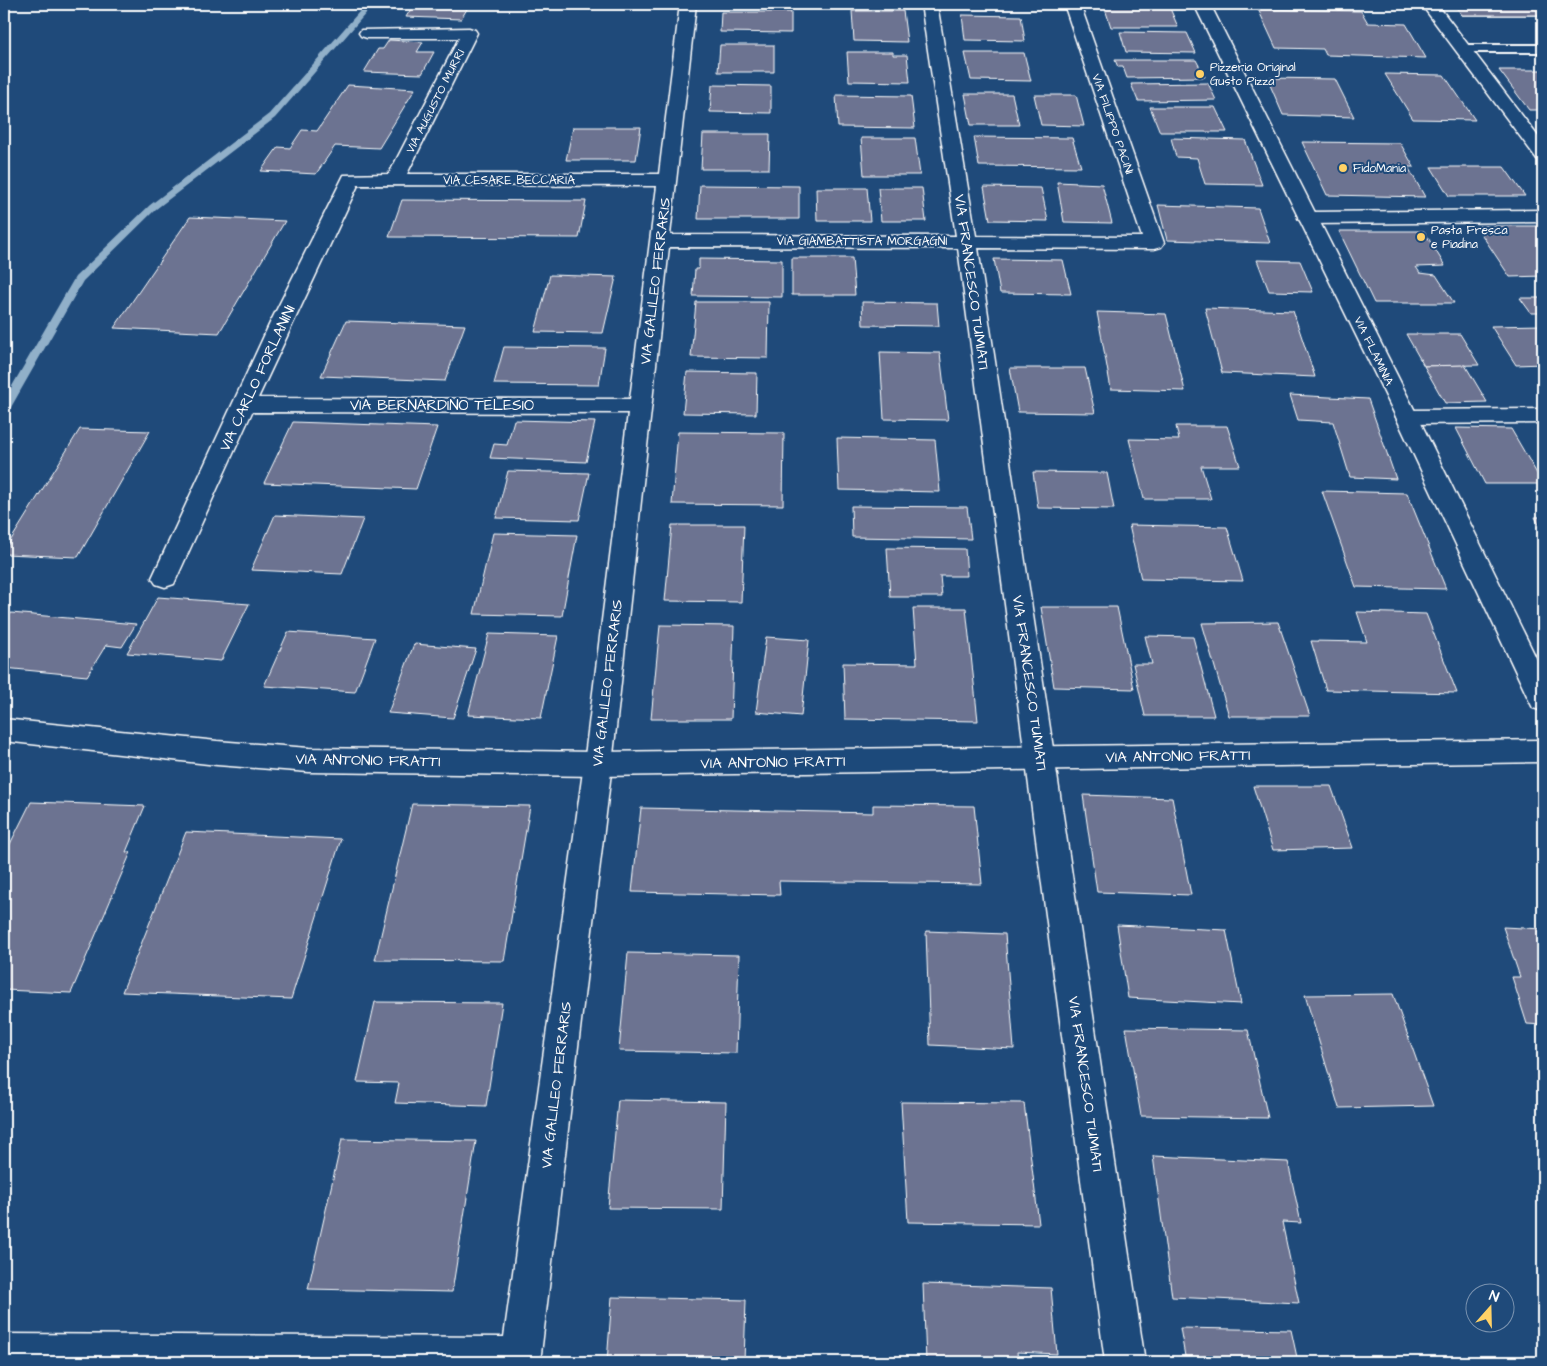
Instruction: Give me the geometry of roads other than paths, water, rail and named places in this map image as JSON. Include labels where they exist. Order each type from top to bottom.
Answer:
[{"type":"street","name":"VIA GALILEO FERRARIS","points":[[520,1360],[598,764],[688,4]]},
{"type":"street","name":"VIA FRANCESCO TUMIATI","points":[[929,4],[967,241],[1125,1362]]},
{"type":"street","name":"VIA FILIPPO PACINI","points":[[1072,4],[1154,243]]},
{"type":"street","name":"VIA FLAMINIA","points":[[1202,4],[1407,417],[1543,700]]},
{"type":"street","points":[[1429,4],[1543,155]]},
{"type":"street","name":"VIA AUGUSTO MURRI","points":[[367,33],[470,33],[395,179]]},
{"type":"street","name":"VIA CESARE BECCARIA","points":[[351,179],[668,180]]},
{"type":"street","name":"VIA CARLO FORLANINI","points":[[165,578],[351,179]]},
{"type":"street","points":[[1308,218],[1543,216]]},
{"type":"street","name":"VIA GIAMBATTISTA MORGAGNI","points":[[660,241],[1154,243]]},
{"type":"street","name":"VIA BERNARDINO TELESIO","points":[[244,405],[640,406]]},
{"type":"street","points":[[1407,417],[1543,416]]},
{"type":"street","name":"VIA ANTONIO FRATTI","points":[[4,730],[217,753],[309,760],[598,764],[1543,751]]},
{"type":"street","points":[[4,1354],[220,1359],[520,1360]]},
{"type":"lane","points":[[1463,49],[1543,49]]},
{"type":"waterway","points":[[4,409],[79,279],[153,207],[272,116],[370,4]]},
{"type":"place","name":"Pizzeria Original Gusto Pizza","points":[[1200,74]]},
{"type":"place","name":"FidoMania","points":[[1343,168]]},
{"type":"place","name":"Pasta Fresca e Piadina","points":[[1421,237]]}]
